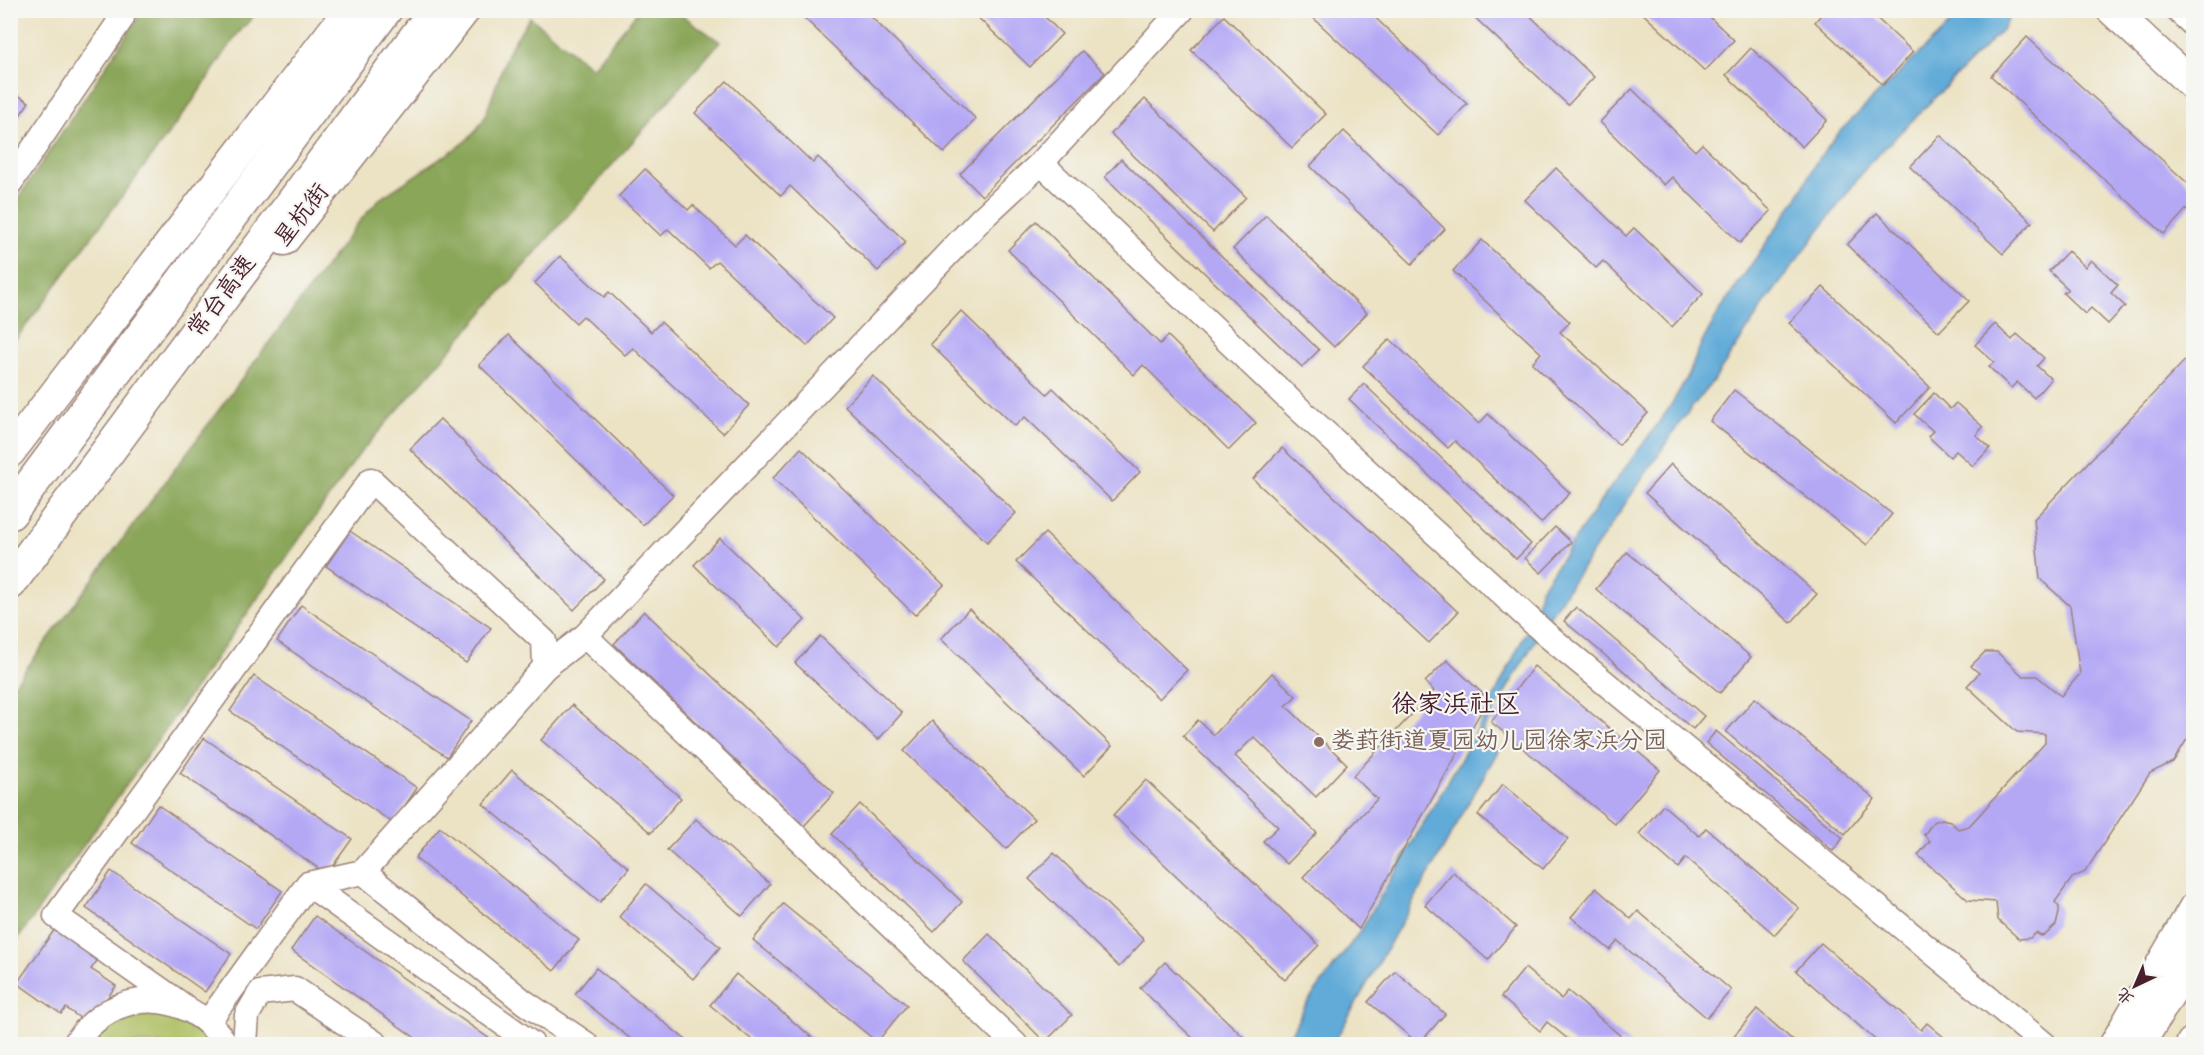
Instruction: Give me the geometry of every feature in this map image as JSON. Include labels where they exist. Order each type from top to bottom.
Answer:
[{"type":"highway","name":"常台高速","points":[[10,513],[385,10]]},
{"type":"highway","name":"常台高速","points":[[10,583],[435,10]]},
{"type":"highway","points":[[2138,1044],[2193,950]]},
{"type":"main road","points":[[10,452],[349,10]]},
{"type":"main road","name":"星杭街","points":[[10,593],[465,10]]},
{"type":"main road","points":[[2112,10],[2193,86]]},
{"type":"main road","points":[[2182,10],[2193,21]]},
{"type":"main road","points":[[2115,1044],[2193,908]]},
{"type":"street","points":[[10,183],[122,18],[115,10]]},
{"type":"street","points":[[208,1022],[308,884],[363,872],[545,667],[585,636],[981,219],[1041,163],[1182,10]]},
{"type":"street","points":[[1041,163],[1298,407],[1547,635],[2044,1044]]},
{"type":"street","points":[[226,1044],[208,1022],[56,916],[371,480],[544,640],[545,667]]},
{"type":"street","points":[[585,636],[1015,1044]]},
{"type":"street","points":[[363,872],[524,1002],[586,1044]]},
{"type":"street","points":[[308,884],[532,1044]]},
{"type":"street","points":[[245,1044],[247,1015],[260,993],[295,989],[376,1044]]},
{"type":"street","points":[[225,999],[247,1015]]},
{"type":"street","points":[[75,1044],[85,1030],[105,1012],[131,1002],[158,1000],[185,1007]]},
{"type":"green space","points":[[132,11],[258,11],[236,36],[192,102],[11,346],[11,209],[138,18]]},
{"type":"green space","points":[[638,11],[676,11],[720,42],[360,453],[11,949],[11,689],[358,223],[378,200],[461,145],[475,132],[485,117],[508,51],[530,17],[592,68]]},
{"type":"green space","points":[[155,1014],[185,1024],[198,1032],[209,1044],[91,1044],[105,1031],[120,1022]]},
{"type":"water","points":[[1963,11],[2013,11],[2002,30],[1868,165],[1765,303],[1716,377],[1681,421],[1547,620],[1482,732],[1498,751],[1336,1039],[1332,1044],[1286,1044],[1305,1006],[1363,927],[1476,733],[1535,614],[1540,590],[1602,499],[1668,410],[1688,376],[1701,344],[1720,310],[1797,198],[1815,164],[1841,130]]},
{"type":"building","points":[[796,10],[864,10],[976,119],[944,153]]},
{"type":"building","points":[[970,10],[1038,10],[1062,34],[1030,67]]},
{"type":"building","points":[[1305,10],[1367,10],[1467,104],[1438,135]]},
{"type":"building","points":[[1471,10],[1524,10],[1594,77],[1568,105],[1469,12]]},
{"type":"building","points":[[1639,10],[1702,10],[1734,40],[1705,71]]},
{"type":"building","points":[[1825,10],[1868,10],[1913,52],[1883,85],[1815,22]]},
{"type":"building","points":[[1224,16],[1326,114],[1292,148],[1191,50]]},
{"type":"building","points":[[2027,37],[2194,189],[2194,201],[2164,234],[1991,76]]},
{"type":"building","points":[[1751,48],[1827,120],[1802,147],[1726,75]]},
{"type":"building","points":[[1082,51],[1105,73],[982,196],[960,174]]},
{"type":"building","points":[[727,81],[813,163],[818,157],[906,242],[878,271],[790,186],[781,196],[695,113]]},
{"type":"building","points":[[1632,89],[1695,151],[1702,144],[1771,211],[1740,243],[1672,177],[1664,185],[1600,122]]},
{"type":"building","points":[[10,90],[29,102],[10,130]]},
{"type":"building","points":[[1145,99],[1246,197],[1213,232],[1111,134]]},
{"type":"building","points":[[1344,131],[1445,229],[1412,264],[1310,166]]},
{"type":"building","points":[[1940,135],[2032,222],[2003,254],[1910,167]]},
{"type":"building","points":[[1121,159],[1319,350],[1302,367],[1105,177]]},
{"type":"building","points":[[1556,168],[1626,236],[1634,228],[1703,294],[1672,327],[1603,261],[1596,268],[1525,200]]},
{"type":"building","points":[[645,169],[688,210],[693,205],[735,245],[745,235],[833,318],[807,346],[717,261],[709,268],[668,229],[661,236],[619,196]]},
{"type":"building","points":[[1877,213],[1969,301],[1939,332],[1847,245]]},
{"type":"building","points":[[1266,215],[1367,313],[1334,347],[1233,249]]},
{"type":"building","points":[[1036,221],[1160,344],[1168,336],[1256,423],[1229,450],[1143,365],[1134,375],[1008,250]]},
{"type":"building","points":[[1482,240],[1570,322],[1560,332],[1648,413],[1619,445],[1532,363],[1541,353],[1453,271]]},
{"type":"building","points":[[2068,251],[2085,267],[2091,260],[2118,285],[2111,293],[2125,306],[2108,324],[2091,308],[2085,314],[2063,293],[2068,289],[2049,271]]},
{"type":"building","points":[[560,256],[604,297],[609,292],[651,332],[661,322],[749,405],[723,433],[633,348],[625,355],[583,316],[576,323],[535,283]]},
{"type":"building","points":[[1823,287],[1930,387],[1896,423],[1789,323]]},
{"type":"building","points":[[961,311],[1047,394],[1053,388],[1140,472],[1112,501],[1025,417],[1015,426],[930,344]]},
{"type":"building","points":[[1995,324],[2012,340],[2017,334],[2044,358],[2037,366],[2051,379],[2034,398],[2017,382],[2011,388],[1989,367],[1994,362],[1975,345]]},
{"type":"building","points":[[509,335],[673,495],[643,525],[479,365]]},
{"type":"building","points":[[1390,339],[1479,424],[1488,414],[1570,493],[1541,523],[1455,441],[1448,448],[1363,366]]},
{"type":"building","points":[[2194,351],[2194,728],[2173,762],[2150,773],[2085,872],[2072,878],[2055,902],[2059,907],[2056,925],[2045,935],[2041,936],[2036,933],[2030,938],[2019,939],[1998,920],[1996,902],[1968,900],[1918,855],[1930,841],[1924,835],[1933,822],[1942,819],[1950,821],[1958,829],[1969,826],[2045,743],[2045,734],[2017,732],[1967,686],[1979,673],[1971,666],[1985,652],[1997,652],[2023,676],[2037,676],[2061,696],[2080,674],[2070,606],[2040,579],[2034,519]]},
{"type":"building","points":[[873,376],[1016,513],[987,542],[845,406]]},
{"type":"building","points":[[1364,384],[1531,544],[1516,559],[1349,399]]},
{"type":"building","points":[[1734,390],[1892,514],[1867,545],[1710,421]]},
{"type":"building","points":[[1934,393],[1950,409],[1956,403],[1983,427],[1976,435],[1990,448],[1973,466],[1956,451],[1950,457],[1928,436],[1933,431],[1914,414]]},
{"type":"building","points":[[440,419],[604,579],[574,610],[410,449]]},
{"type":"building","points":[[801,448],[944,585],[915,615],[773,478]]},
{"type":"building","points":[[1282,448],[1458,612],[1429,643],[1253,479]]},
{"type":"building","points":[[1671,464],[1817,594],[1791,623],[1645,493]]},
{"type":"building","points":[[1555,527],[1571,542],[1541,573],[1525,558]]},
{"type":"building","points":[[350,531],[491,628],[466,663],[326,566]]},
{"type":"building","points":[[1045,533],[1187,670],[1159,699],[1016,562]]},
{"type":"building","points":[[720,538],[805,620],[779,647],[694,565]]},
{"type":"building","points":[[1627,552],[1751,657],[1720,693],[1596,589]]},
{"type":"building","points":[[301,605],[471,721],[447,757],[277,641]]},
{"type":"building","points":[[1576,607],[1704,716],[1693,729],[1564,621]]},
{"type":"building","points":[[969,609],[1112,746],[1084,776],[941,639]]},
{"type":"building","points":[[644,611],[834,793],[804,826],[614,644]]},
{"type":"building","points":[[820,636],[902,713],[878,740],[795,663]]},
{"type":"building","points":[[1447,660],[1488,699],[1359,929],[1303,877],[1377,799],[1353,776],[1434,691],[1425,682]]},
{"type":"building","points":[[1534,666],[1660,770],[1615,824],[1491,722]]},
{"type":"building","points":[[1272,673],[1296,696],[1286,706],[1347,764],[1316,797],[1254,737],[1235,756],[1317,833],[1287,864],[1263,841],[1278,827],[1183,736],[1198,720],[1214,735]]},
{"type":"building","points":[[254,676],[417,788],[393,823],[230,711]]},
{"type":"building","points":[[1755,698],[1875,799],[1845,834],[1726,732]]},
{"type":"building","points":[[572,705],[681,798],[651,833],[541,740]]},
{"type":"building","points":[[932,721],[1034,819],[1006,849],[904,751]]},
{"type":"building","points":[[1716,731],[1843,838],[1833,851],[1706,743]]},
{"type":"building","points":[[204,738],[352,839],[327,874],[180,773]]},
{"type":"building","points":[[512,770],[629,868],[600,902],[483,804]]},
{"type":"building","points":[[1146,780],[1319,945],[1285,980],[1113,815]]},
{"type":"building","points":[[1503,784],[1568,839],[1543,869],[1478,815]]},
{"type":"building","points":[[860,804],[962,902],[934,932],[832,834]]},
{"type":"building","points":[[158,805],[282,891],[256,929],[132,843]]},
{"type":"building","points":[[1663,805],[1699,836],[1706,828],[1799,908],[1775,935],[1686,858],[1678,868],[1639,834]]},
{"type":"building","points":[[696,819],[770,884],[742,916],[667,850]]},
{"type":"building","points":[[440,827],[579,940],[554,971],[415,858]]},
{"type":"building","points":[[1054,853],[1144,940],[1119,967],[1029,879]]},
{"type":"building","points":[[111,871],[231,954],[205,992],[86,908]]},
{"type":"building","points":[[1453,872],[1516,927],[1488,960],[1425,905]]},
{"type":"building","points":[[646,884],[720,947],[693,979],[619,917]]},
{"type":"building","points":[[1596,888],[1631,919],[1638,911],[1731,990],[1707,1018],[1618,941],[1610,950],[1571,917]]},
{"type":"building","points":[[783,904],[907,1005],[877,1042],[753,940]]},
{"type":"building","points":[[315,916],[497,1044],[424,1044],[291,950]]},
{"type":"building","points":[[57,926],[100,957],[91,969],[116,986],[88,1024],[66,1008],[61,1014],[17,983]]},
{"type":"building","points":[[989,934],[1072,1015],[1045,1042],[963,961]]},
{"type":"building","points":[[1821,943],[1921,1030],[1927,1023],[1952,1044],[1880,1044],[1796,971]]},
{"type":"building","points":[[1165,962],[1251,1044],[1199,1044],[1140,988]]},
{"type":"building","points":[[596,968],[691,1044],[637,1044],[575,994]]},
{"type":"building","points":[[1525,968],[1561,999],[1568,991],[1630,1044],[1574,1044],[1547,1022],[1540,1031],[1501,997]]},
{"type":"building","points":[[1395,971],[1445,1014],[1419,1044],[1368,1002]]},
{"type":"building","points":[[736,974],[820,1044],[757,1044],[710,1005]]},
{"type":"building","points":[[1757,1009],[1797,1044],[1740,1044],[1732,1038]]},
{"type":"place","name":"娄葑街道夏园幼儿园徐家浜分园","points":[[1319,742]]},
{"type":"district","name":"徐家浜社区","points":[[1456,706]]}]
